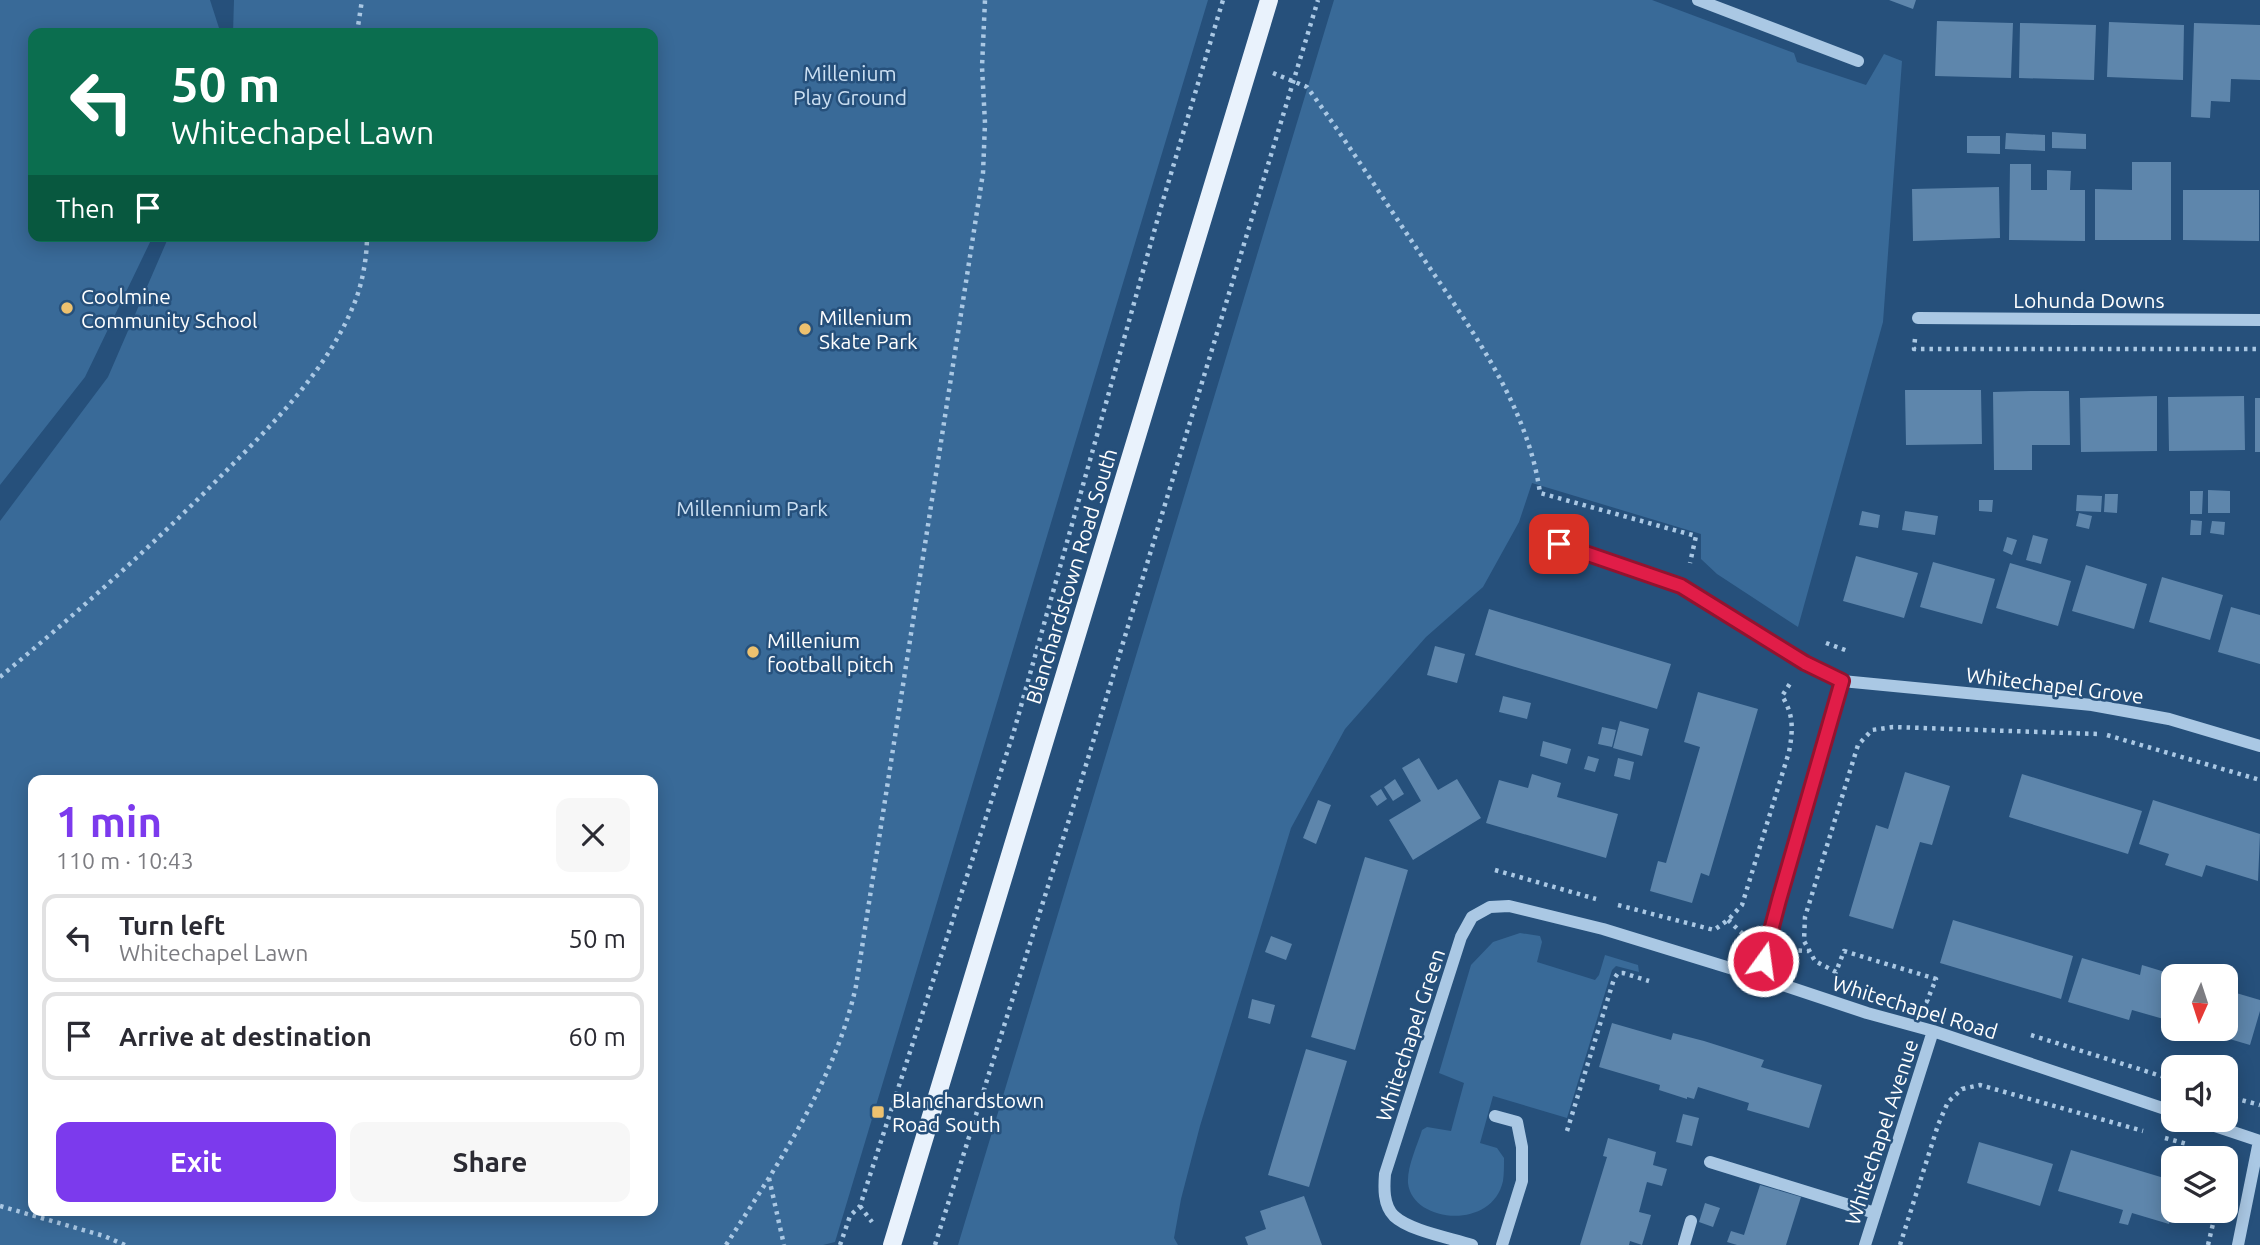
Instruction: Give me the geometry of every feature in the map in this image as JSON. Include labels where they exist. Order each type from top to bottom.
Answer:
[{"type":"main road","name":"Blanchardstown Road South","points":[[892,1245],[1269,0]]},
{"type":"street","points":[[1698,0],[1858,61]]},
{"type":"street","name":"Lohunda Downs","points":[[1918,318],[2260,320]]},
{"type":"street","points":[[1559,544],[1681,586],[1805,663],[1842,681],[1759,977]]},
{"type":"street","name":"Whitechapel Grove","points":[[1842,681],[2091,705],[2169,719],[2260,746]]},
{"type":"street","name":"Whitechapel Green","points":[[1472,1245],[1410,1226],[1394,1216],[1384,1191],[1385,1174],[1461,937],[1472,917],[1490,907],[1509,906],[1603,929]]},
{"type":"street","name":"Whitechapel Road","points":[[1603,929],[1867,1013],[1933,1031],[2161,1108]]},
{"type":"street","name":"Whitechapel Avenue","points":[[1865,1245],[1933,1031]]},
{"type":"street","points":[[1495,1116],[1517,1122],[1522,1147],[1522,1181],[1502,1245]]},
{"type":"street","points":[[2233,1132],[2260,1141],[2238,1245]]},
{"type":"street","points":[[1710,1162],[1875,1213]]},
{"type":"street","points":[[1684,1245],[1691,1221]]},
{"type":"path","points":[[358,28],[362,0]]},
{"type":"path","points":[[726,1245],[769,1177],[830,1067],[844,1031],[856,986],[983,173],[985,123],[982,67],[985,0]]},
{"type":"path","points":[[840,1245],[850,1216],[860,1206],[1014,731],[1161,206],[1223,0]]},
{"type":"path","points":[[935,1245],[1079,788],[1318,0]]},
{"type":"path","points":[[1249,65],[1307,87],[1320,105],[1478,340],[1520,418],[1536,464],[1540,494],[1696,537],[1689,563],[1695,565]]},
{"type":"path","points":[[0,677],[60,628],[161,537],[255,442],[303,388],[334,342],[356,298],[367,242]]},
{"type":"path","points":[[1918,318],[1913,349],[2260,349]]},
{"type":"path","points":[[1610,903],[1714,930],[1728,920],[1742,905],[1789,752],[1793,726],[1789,708],[1782,696],[1805,663],[1816,639],[1848,652]]},
{"type":"path","points":[[1936,1004],[1927,1001],[1936,979],[1844,951],[1836,972],[1815,961],[1804,941],[1805,917],[1858,745],[1872,730],[1893,727],[2102,734],[2260,780]]},
{"type":"path","points":[[1495,870],[1597,899]]},
{"type":"path","points":[[1567,1131],[1614,979],[1618,973],[1623,973],[1649,981]]},
{"type":"path","points":[[2023,1032],[2161,1076]]},
{"type":"path","points":[[1900,1245],[1938,1125],[1948,1102],[1962,1089],[1980,1085],[2193,1146]]},
{"type":"path","points":[[2238,1099],[2260,1105]]},
{"type":"path","points":[[769,1177],[784,1245]]},
{"type":"path","points":[[0,1206],[28,1214]]},
{"type":"path","points":[[35,1216],[104,1236],[125,1245]]},
{"type":"path","points":[[2208,1245],[2213,1223]]},
{"type":"green space","name":"Coolmine Community School","points":[[0,0],[210,0],[219,28],[28,28],[28,242],[150,242],[85,377],[0,485]]},
{"type":"green space","name":"Millennium Park","points":[[234,0],[1208,0],[835,1242],[823,1245],[0,1245],[0,521],[108,377],[166,242],[658,242],[658,28],[233,28]]},
{"type":"green space","points":[[1334,0],[1652,0],[1794,53],[1797,62],[1866,85],[1884,54],[1902,61],[1883,322],[1798,627],[1717,574],[1701,559],[1701,534],[1532,483],[1519,522],[1483,587],[1426,637],[1345,729],[1291,828],[1200,1126],[1181,1199],[1174,1238],[1178,1245],[958,1245]]},
{"type":"green space","points":[[1520,933],[1540,936],[1542,942],[1537,962],[1595,980],[1605,955],[1638,965],[1639,972],[1616,966],[1612,970],[1567,1118],[1493,1096],[1480,1143],[1497,1148],[1504,1158],[1503,1181],[1496,1197],[1484,1208],[1469,1214],[1453,1216],[1437,1213],[1423,1207],[1413,1196],[1408,1183],[1411,1163],[1422,1130],[1427,1127],[1451,1131],[1464,1083],[1439,1073],[1471,965],[1493,942]]},
{"type":"building","points":[[1889,0],[1916,0],[1913,9]]},
{"type":"building","points":[[1937,21],[2013,23],[2011,78],[1935,76]]},
{"type":"building","points":[[2109,22],[2184,25],[2183,80],[2107,77]]},
{"type":"building","points":[[2020,23],[2096,25],[2094,80],[2019,78]]},
{"type":"building","points":[[2194,23],[2260,25],[2260,80],[2231,79],[2230,102],[2211,101],[2210,118],[2191,117]]},
{"type":"building","points":[[2052,132],[2086,134],[2086,149],[2052,148]]},
{"type":"building","points":[[2006,133],[2045,135],[2045,151],[2005,149]]},
{"type":"building","points":[[1967,136],[2000,136],[2000,154],[1967,153]]},
{"type":"building","points":[[2132,162],[2171,162],[2171,240],[2095,240],[2095,189],[2132,190]]},
{"type":"building","points":[[2010,164],[2031,164],[2031,190],[2047,190],[2047,170],[2071,171],[2070,190],[2085,190],[2085,241],[2009,240]]},
{"type":"building","points":[[1999,187],[2000,238],[1913,241],[1912,189]]},
{"type":"building","points":[[2183,190],[2259,190],[2259,241],[2183,240]]},
{"type":"building","points":[[1905,390],[1981,390],[1982,444],[1906,445]]},
{"type":"building","points":[[2069,391],[2070,445],[2032,445],[2032,470],[1994,470],[1993,392]]},
{"type":"building","points":[[2157,396],[2157,451],[2081,452],[2080,398]]},
{"type":"building","points":[[2244,396],[2245,450],[2169,451],[2168,397]]},
{"type":"building","points":[[2255,398],[2260,398],[2260,452],[2255,452]]},
{"type":"building","points":[[2208,490],[2230,491],[2230,513],[2208,513]]},
{"type":"building","points":[[2190,491],[2203,491],[2202,514],[2190,514]]},
{"type":"building","points":[[2105,494],[2118,494],[2117,513],[2104,512]]},
{"type":"building","points":[[2077,495],[2102,496],[2101,512],[2076,511]]},
{"type":"building","points":[[1979,500],[1993,500],[1992,512],[1979,511]]},
{"type":"building","points":[[1862,511],[1880,515],[1878,528],[1859,525]]},
{"type":"building","points":[[1905,511],[1938,516],[1935,535],[1902,530]]},
{"type":"building","points":[[2079,513],[2092,516],[2089,529],[2076,526]]},
{"type":"building","points":[[2191,520],[2202,521],[2201,535],[2190,535]]},
{"type":"building","points":[[2212,521],[2225,522],[2224,535],[2210,533]]},
{"type":"building","points":[[2033,535],[2048,539],[2041,564],[2026,560]]},
{"type":"building","points":[[2007,537],[2017,540],[2012,555],[2003,551]]},
{"type":"building","points":[[1856,556],[1918,573],[1904,618],[1843,601]]},
{"type":"building","points":[[1933,562],[1995,579],[1982,624],[1920,607]]},
{"type":"building","points":[[2010,563],[2071,581],[2058,626],[1996,608]]},
{"type":"building","points":[[2086,565],[2147,584],[2134,629],[2072,611]]},
{"type":"building","points":[[2162,577],[2223,595],[2210,640],[2149,622]]},
{"type":"building","points":[[2231,607],[2260,615],[2260,664],[2218,652]]},
{"type":"building","points":[[1489,609],[1671,664],[1657,709],[1475,655]]},
{"type":"building","points":[[1435,646],[1465,654],[1457,683],[1427,675]]},
{"type":"building","points":[[1698,692],[1758,709],[1709,876],[1701,873],[1692,903],[1650,891],[1658,861],[1666,863],[1700,747],[1684,742]]},
{"type":"building","points":[[1503,696],[1531,703],[1527,719],[1499,712]]},
{"type":"building","points":[[1620,721],[1649,729],[1642,756],[1613,748]]},
{"type":"building","points":[[1602,727],[1616,730],[1612,747],[1598,744]]},
{"type":"building","points":[[1543,741],[1571,749],[1567,764],[1540,756]]},
{"type":"building","points":[[1588,756],[1599,759],[1595,772],[1584,769]]},
{"type":"building","points":[[1419,758],[1438,790],[1457,779],[1481,818],[1413,860],[1389,820],[1421,801],[1402,768]]},
{"type":"building","points":[[1618,758],[1634,762],[1630,780],[1614,776]]},
{"type":"building","points":[[1905,772],[1950,786],[1932,845],[1920,842],[1893,929],[1849,916],[1876,825],[1888,829]]},
{"type":"building","points":[[1532,774],[1561,783],[1557,797],[1618,814],[1606,858],[1486,823],[1499,780],[1528,788]]},
{"type":"building","points":[[2022,774],[2142,811],[2128,854],[2009,817]]},
{"type":"building","points":[[1395,779],[1404,794],[1393,801],[1384,787]]},
{"type":"building","points":[[1381,789],[1387,799],[1377,806],[1370,796]]},
{"type":"building","points":[[1318,800],[1331,805],[1316,844],[1303,838]]},
{"type":"building","points":[[2153,800],[2260,834],[2258,881],[2206,865],[2202,877],[2165,865],[2169,854],[2139,844]]},
{"type":"building","points":[[1365,857],[1408,870],[1355,1050],[1311,1037]]},
{"type":"building","points":[[1953,920],[2073,956],[2061,999],[1940,963]]},
{"type":"building","points":[[1271,936],[1292,944],[1286,960],[1265,952]]},
{"type":"building","points":[[2082,958],[2140,975],[2142,965],[2161,971],[2161,1018],[2132,1010],[2129,1020],[2068,1002]]},
{"type":"building","points":[[2238,994],[2260,1000],[2260,1011],[2250,1045],[2236,1041]]},
{"type":"building","points":[[1252,999],[1275,1005],[1270,1024],[1248,1018]]},
{"type":"building","points":[[1612,1023],[1671,1040],[1673,1033],[1704,1041],[1764,1060],[1761,1067],[1822,1085],[1809,1128],[1747,1110],[1749,1103],[1698,1087],[1694,1099],[1687,1099],[1659,1090],[1660,1085],[1599,1067]]},
{"type":"building","points":[[1306,1049],[1347,1061],[1309,1187],[1268,1175]]},
{"type":"building","points":[[1683,1114],[1699,1118],[1692,1146],[1676,1142]]},
{"type":"building","points":[[1608,1138],[1656,1152],[1653,1165],[1667,1169],[1662,1186],[1647,1182],[1639,1212],[1651,1215],[1642,1245],[1630,1241],[1629,1245],[1580,1245],[1607,1157],[1603,1156]]},
{"type":"building","points":[[1979,1142],[2053,1164],[2040,1206],[1967,1183]]},
{"type":"building","points":[[2071,1150],[2161,1177],[2161,1222],[2132,1213],[2128,1225],[2119,1223],[2123,1210],[2058,1191]]},
{"type":"building","points":[[1760,1185],[1801,1197],[1786,1245],[1737,1245],[1727,1242],[1731,1231],[1744,1235]]},
{"type":"building","points":[[1304,1196],[1322,1245],[1248,1245],[1245,1237],[1266,1229],[1260,1211]]},
{"type":"building","points":[[1705,1203],[1720,1208],[1713,1227],[1699,1222]]},
{"type":"place","name":"Coolmine Community School","points":[[67,308]]},
{"type":"place","name":"Millenium Skate Park","points":[[805,329]]},
{"type":"place","name":"Millenium football pitch","points":[[753,652]]},
{"type":"place","name":"Blanchardstown Road South","points":[[878,1112]]},
{"type":"route","points":[[1559,544],[1681,586],[1805,663],[1842,681],[1763,961]]},
{"type":"park label","name":"Millenium Play Ground","points":[[850,85]]}]
